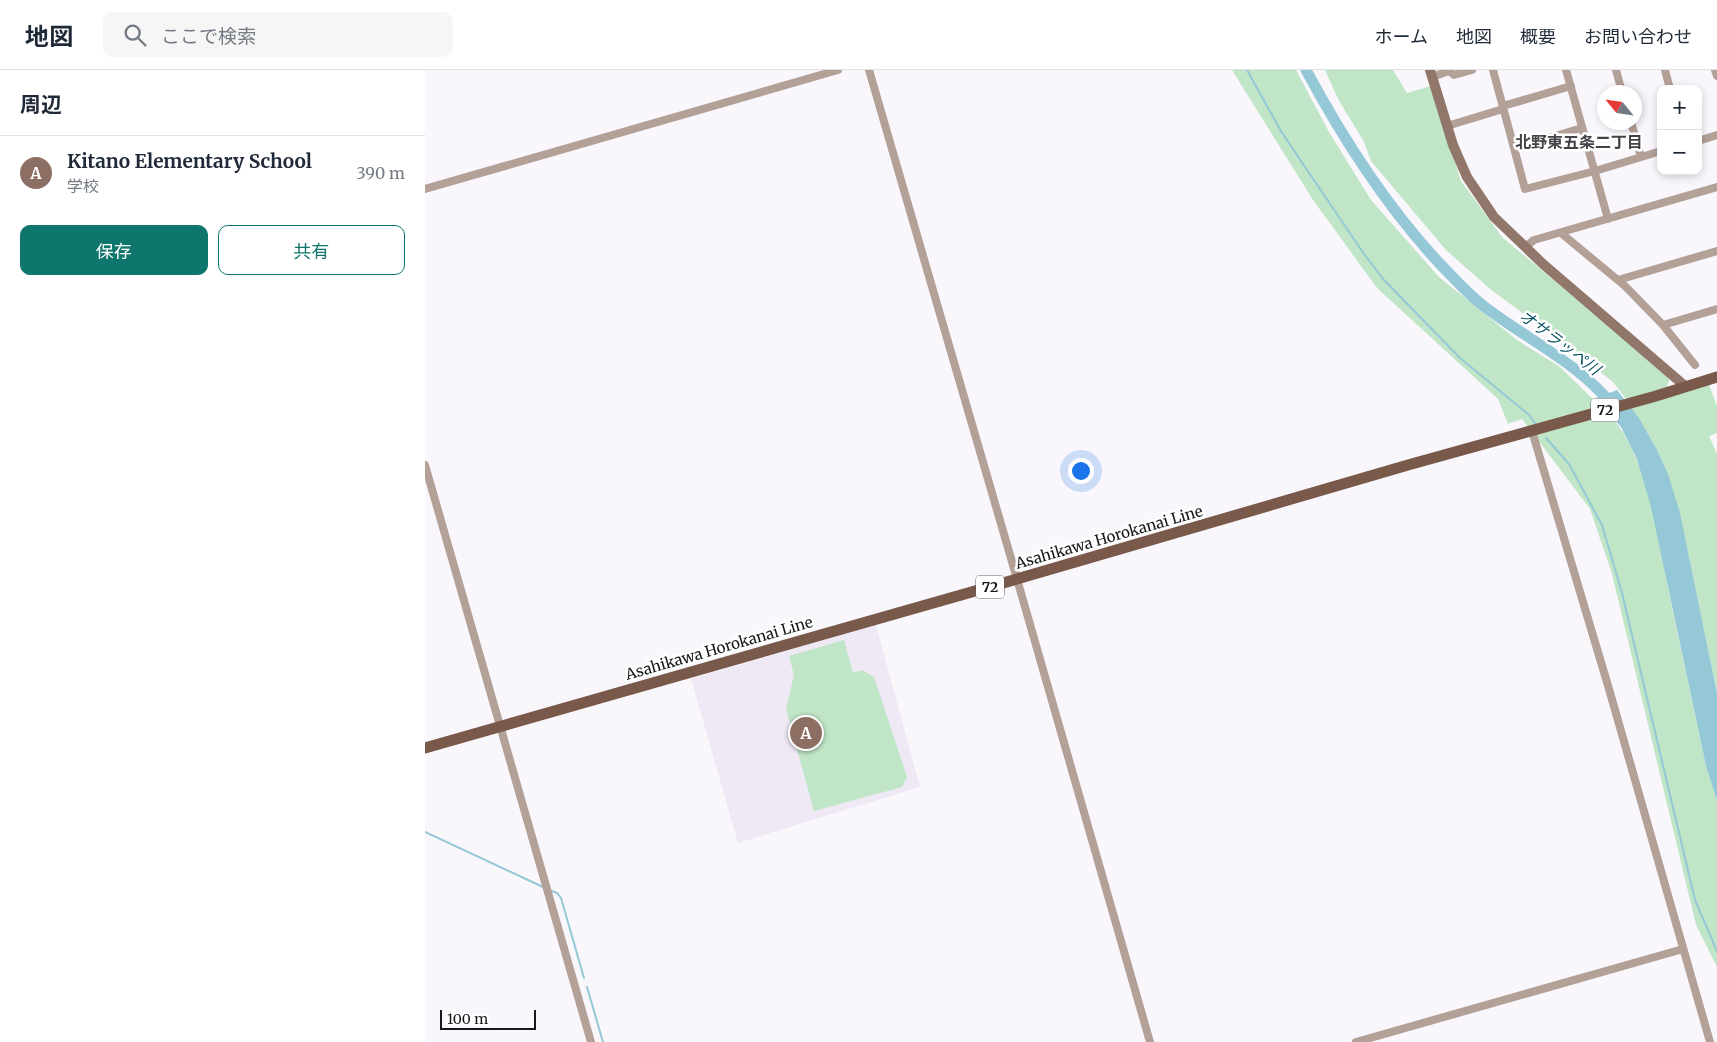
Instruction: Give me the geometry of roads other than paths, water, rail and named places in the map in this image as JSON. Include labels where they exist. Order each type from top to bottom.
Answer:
[{"type":"main road","name":"72","points":[[1685,386],[1717,377]]},
{"type":"main road","name":"Asahikawa Horokanai Line","points":[[425,748],[1408,465],[1656,396],[1685,386]]},
{"type":"street","points":[[425,189],[838,70]]},
{"type":"street","points":[[869,70],[1150,1042]]},
{"type":"street","points":[[1472,70],[1453,75],[1449,71],[1431,74],[1453,145],[1467,177],[1481,200],[1494,217],[1525,247],[1685,386]]},
{"type":"street","points":[[1493,70],[1525,189],[1657,153]]},
{"type":"street","points":[[1566,70],[1608,219]]},
{"type":"street","points":[[1616,70],[1620,85]]},
{"type":"street","points":[[1665,70],[1669,85]]},
{"type":"street","points":[[1715,70],[1717,76]]},
{"type":"street","points":[[1447,126],[1571,86]]},
{"type":"street","points":[[1514,148],[1583,128]]},
{"type":"street","points":[[1633,130],[1641,157]]},
{"type":"street","points":[[1702,140],[1717,135]]},
{"type":"street","points":[[1525,247],[1534,240],[1717,187]]},
{"type":"street","points":[[1561,233],[1618,280],[1663,325],[1695,365]]},
{"type":"street","points":[[1618,280],[1717,251]]},
{"type":"street","points":[[1663,325],[1717,309]]},
{"type":"street","points":[[1532,431],[1609,689],[1710,1042]]},
{"type":"street","points":[[425,465],[591,1042]]},
{"type":"street","points":[[1356,1042],[1683,948]]},
{"type":"water","points":[[1617,390],[1639,418],[1656,448],[1668,474],[1680,513],[1717,693],[1717,801],[1706,766],[1651,507],[1637,459],[1621,427],[1596,398]]},
{"type":"waterway","points":[[1247,70],[1281,131],[1364,254],[1384,280],[1460,358],[1529,415],[1535,423]]},
{"type":"waterway","name":"オサラッペ川","points":[[1306,70],[1350,146],[1367,171],[1401,219],[1440,264],[1481,304],[1584,376],[1613,406]]},
{"type":"waterway","points":[[1546,438],[1569,464],[1602,525],[1622,593],[1695,900],[1717,951]]},
{"type":"waterway","points":[[425,832],[543,887]]},
{"type":"waterway","points":[[549,890],[557,893],[561,898],[584,978]]},
{"type":"waterway","points":[[587,987],[603,1042]]},
{"type":"place","name":"Kitano Elementary School","points":[[806,733]]},
{"type":"district","name":"北野東五条二丁目","points":[[1579,142]]}]
